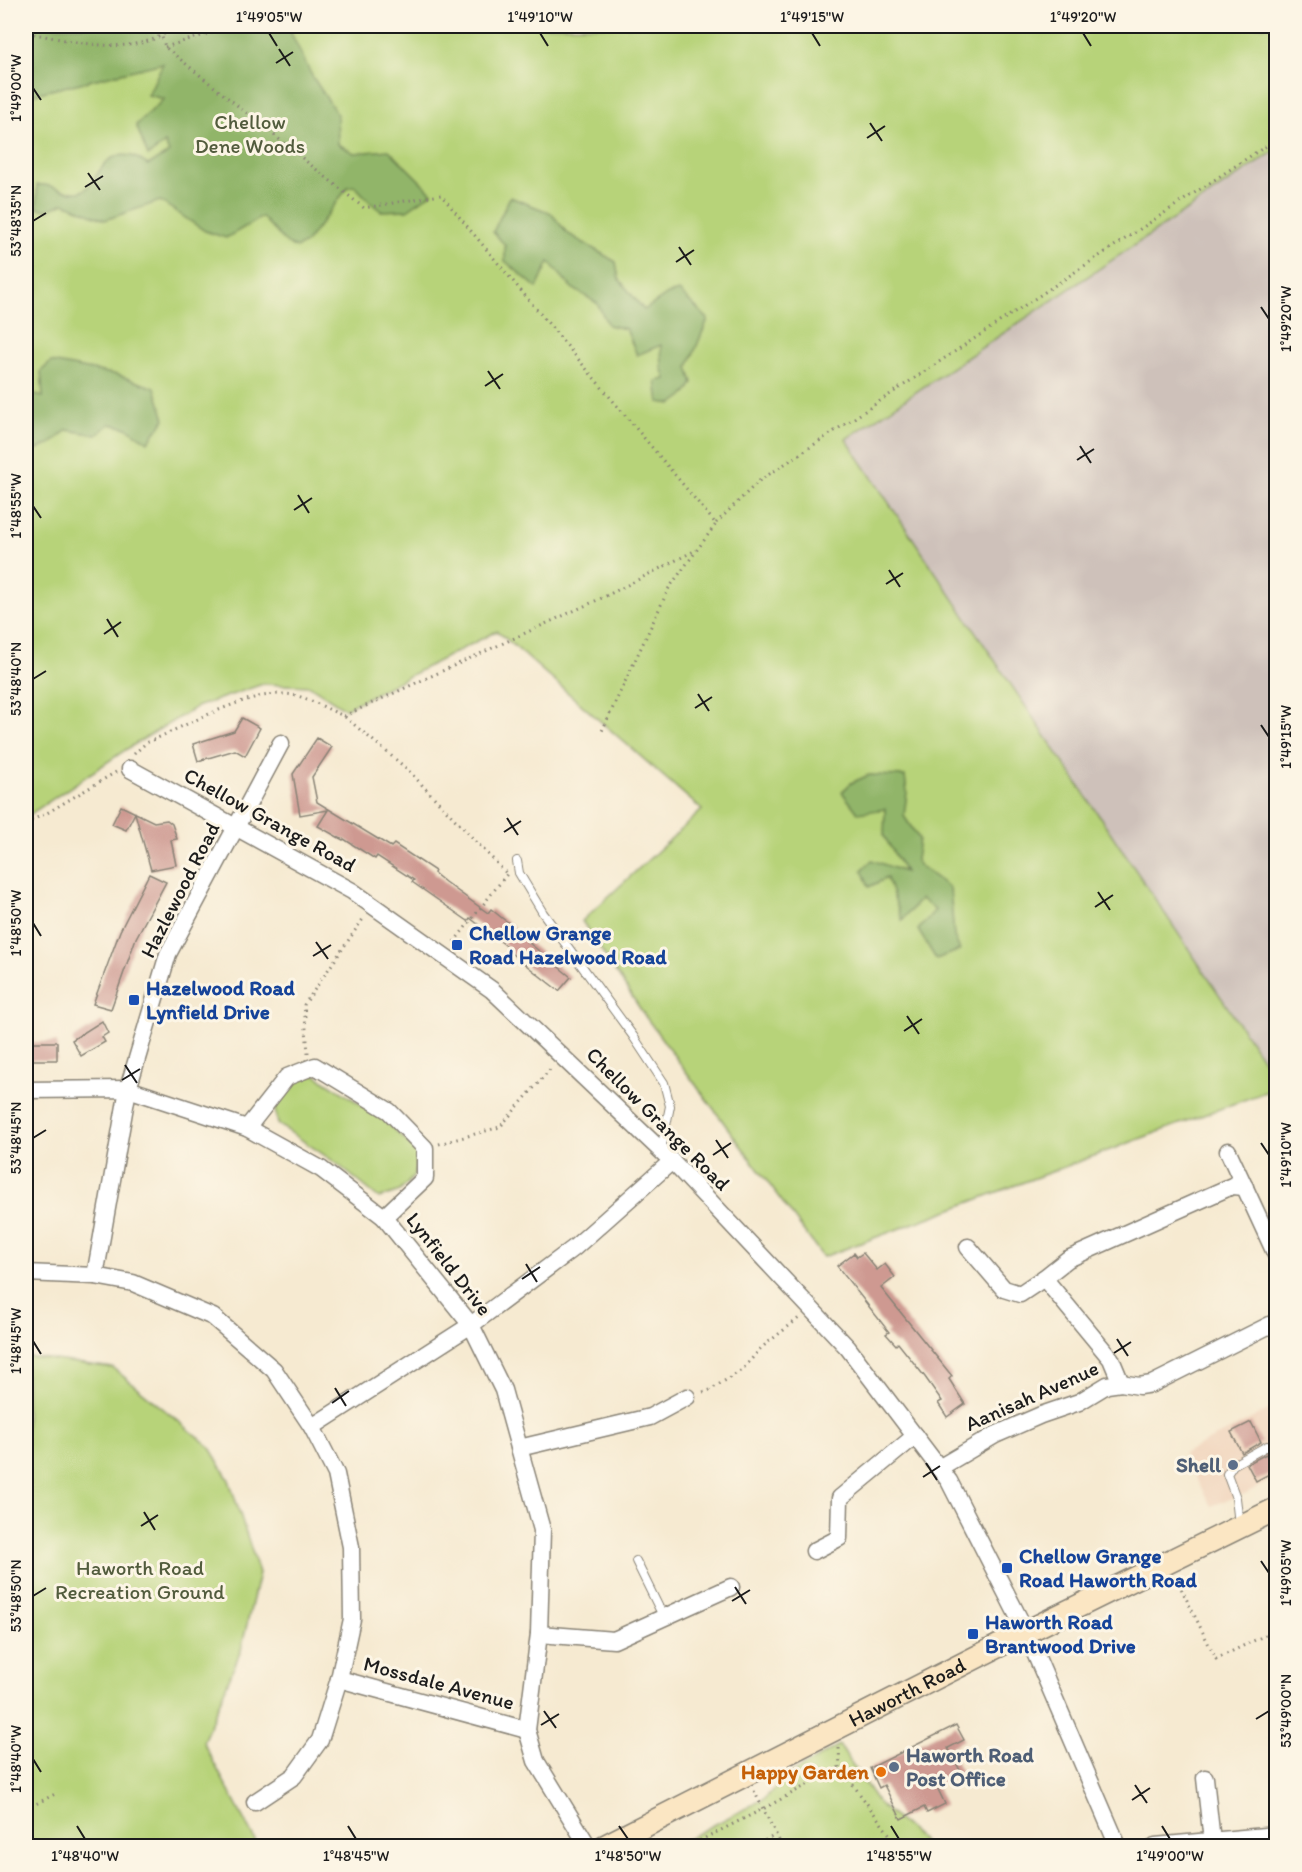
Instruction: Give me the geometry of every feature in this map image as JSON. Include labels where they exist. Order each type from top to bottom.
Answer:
[{"type":"main road","name":"Haworth Road","points":[[605,1846],[1026,1632],[1276,1509]]},
{"type":"street","name":"Hazlewood Road","points":[[95,1276],[128,1089],[168,954],[281,742]]},
{"type":"street","name":"Chellow Grange Road","points":[[130,769],[352,891],[492,990],[667,1156],[848,1348],[949,1481],[1026,1632],[1118,1846]]},
{"type":"street","points":[[247,1128],[287,1077],[315,1066],[389,1111],[425,1148],[425,1178],[384,1217]]},
{"type":"street","name":"Lynfield Drive","points":[[26,1090],[128,1089],[247,1128],[321,1169],[384,1217],[471,1326],[503,1390],[542,1530],[539,1634],[527,1730],[536,1761],[588,1846]]},
{"type":"street","points":[[1228,1151],[1276,1255]]},
{"type":"street","points":[[312,1427],[471,1326],[574,1248],[667,1156]]},
{"type":"street","points":[[968,1247],[1004,1289],[1020,1294],[1068,1259],[1232,1186],[1245,1187]]},
{"type":"street","points":[[26,1274],[95,1276],[133,1283],[213,1317],[273,1370],[312,1427],[336,1474],[351,1547],[352,1619],[339,1679],[320,1740],[294,1776],[255,1802]]},
{"type":"street","points":[[1044,1278],[1111,1359],[1121,1383]]},
{"type":"street","name":"Aanisah Avenue","points":[[939,1468],[976,1444],[1004,1430],[1078,1402],[1107,1385],[1152,1384],[1276,1322]]},
{"type":"street","points":[[519,1448],[650,1417],[687,1397]]},
{"type":"street","points":[[814,1551],[839,1538],[840,1498],[915,1436]]},
{"type":"street","points":[[539,1634],[614,1640],[731,1587]]},
{"type":"street","name":"Mossdale Avenue","points":[[339,1679],[527,1730]]},
{"type":"street","points":[[1204,1778],[1212,1841]]},
{"type":"street","points":[[1155,1846],[1276,1835]]},
{"type":"lane","points":[[517,861],[519,873],[543,914],[633,1036],[664,1083],[670,1106],[667,1156]]},
{"type":"lane","points":[[1240,1527],[1236,1498],[1227,1474],[1233,1465],[1267,1446],[1276,1453]]},
{"type":"lane","points":[[636,1561],[664,1617]]},
{"type":"path","points":[[28,26],[29,33],[109,45],[140,43],[163,36],[175,26]]},
{"type":"path","points":[[159,26],[165,47],[364,208],[441,195],[716,524]]},
{"type":"path","points":[[165,47],[234,26]]},
{"type":"path","points":[[602,733],[669,588],[716,524],[759,481],[1276,141]]},
{"type":"path","points":[[344,716],[604,597],[698,550]]},
{"type":"path","points":[[26,823],[114,772],[130,769],[135,751],[146,743],[239,702],[273,694],[294,695],[344,716],[407,769],[507,874]]},
{"type":"path","points":[[443,955],[517,861]]},
{"type":"path","points":[[309,1069],[304,1005],[372,905]]},
{"type":"path","points":[[425,1148],[500,1127],[562,1056]]},
{"type":"path","points":[[687,1397],[710,1390],[742,1370],[761,1348],[811,1309]]},
{"type":"path","points":[[1168,1562],[1216,1659],[1276,1630]]},
{"type":"path","points":[[839,1745],[840,1767],[897,1846]]},
{"type":"path","points":[[689,1846],[840,1767]]},
{"type":"path","points":[[746,1774],[782,1846]]},
{"type":"path","points":[[26,1809],[57,1793]]},
{"type":"path","points":[[754,1846],[776,1835]]},
{"type":"shaded area","points":[[1276,150],[1276,1079],[846,438]]},
{"type":"shaded area","name":"Shell","points":[[1276,1406],[1276,1477],[1247,1493],[1211,1506],[1183,1454]]},
{"type":"green space","name":"Chellow Dene Woods","points":[[26,26],[306,26],[290,31],[312,76],[337,114],[338,144],[354,153],[389,150],[432,193],[407,210],[381,211],[355,186],[348,187],[306,243],[296,248],[287,244],[262,217],[226,238],[205,231],[160,201],[105,220],[64,203],[48,210],[37,208],[37,185],[78,192],[90,184],[112,158],[120,155],[132,156],[148,165],[169,153],[165,143],[148,156],[136,125],[164,99],[148,95],[163,63],[26,96]]},
{"type":"green space","points":[[306,26],[1276,26],[1276,150],[846,439],[1276,1079],[1276,1088],[823,1257],[645,1016],[582,921],[702,810],[497,631],[345,709],[310,686],[263,684],[196,707],[127,749],[26,817],[26,96]]},
{"type":"green space","points":[[510,197],[551,213],[567,233],[616,262],[619,279],[644,310],[668,294],[679,291],[708,319],[688,367],[693,383],[687,393],[672,404],[659,402],[656,381],[666,379],[662,367],[661,345],[637,355],[626,329],[608,325],[597,303],[572,288],[549,262],[537,288],[505,261],[505,245],[493,232]]},
{"type":"green space","points":[[51,362],[118,375],[155,388],[165,419],[148,442],[127,428],[110,424],[97,435],[67,430],[52,443],[35,450],[26,462],[26,392],[43,397],[41,371]]},
{"type":"green space","points":[[869,775],[905,776],[907,792],[904,816],[919,839],[916,860],[920,866],[950,888],[954,936],[960,950],[936,959],[918,930],[935,910],[921,899],[902,920],[887,878],[869,887],[862,870],[872,860],[905,872],[884,836],[885,809],[858,813],[842,792],[851,783]]},
{"type":"green space","points":[[314,1074],[382,1118],[417,1151],[415,1175],[400,1191],[379,1198],[336,1163],[278,1124],[274,1106],[292,1082]]},
{"type":"green space","name":"Haworth Road Recreation Ground","points":[[26,1356],[113,1368],[209,1446],[229,1480],[259,1573],[241,1650],[203,1742],[258,1846],[26,1846]]},
{"type":"green space","points":[[839,1745],[880,1805],[922,1840],[926,1846],[669,1846],[764,1799],[787,1776]]},
{"type":"building","points":[[242,718],[260,728],[245,756],[235,750],[198,761],[193,744],[234,731]]},
{"type":"building","points":[[317,738],[332,747],[312,777],[317,802],[391,847],[394,844],[435,871],[434,873],[445,882],[488,913],[491,909],[571,977],[559,991],[470,918],[468,921],[412,882],[414,880],[377,856],[375,859],[318,826],[328,810],[300,815],[293,774]]},
{"type":"building","points":[[121,806],[154,822],[167,820],[172,824],[177,839],[171,840],[176,865],[151,870],[135,813],[126,830],[112,824]]},
{"type":"building","points":[[149,874],[166,882],[136,938],[111,1009],[93,1004],[120,931]]},
{"type":"building","points":[[102,1021],[108,1033],[102,1037],[105,1042],[81,1056],[72,1040]]},
{"type":"building","points":[[29,1042],[57,1042],[57,1060],[29,1060]]},
{"type":"building","points":[[854,1253],[857,1257],[863,1253],[877,1270],[885,1264],[895,1277],[881,1288],[952,1376],[949,1379],[965,1404],[947,1417],[938,1403],[942,1401],[925,1377],[898,1343],[896,1345],[886,1334],[889,1332],[837,1266]]},
{"type":"building","points":[[1251,1422],[1261,1442],[1242,1453],[1231,1432]]},
{"type":"building","points":[[1266,1454],[1275,1471],[1256,1481],[1247,1464]]},
{"type":"building","points":[[956,1725],[964,1740],[948,1748],[961,1772],[936,1785],[945,1804],[927,1813],[924,1807],[901,1819],[884,1785],[879,1788],[870,1768]]},
{"type":"place","name":"Chellow Grange Road Hazelwood Road","points":[[457,945]]},
{"type":"place","name":"Hazelwood Road Lynfield Drive","points":[[134,1000]]},
{"type":"place","name":"Shell","points":[[1233,1465]]},
{"type":"place","name":"Chellow Grange Road Haworth Road","points":[[1007,1568]]},
{"type":"place","name":"Haworth Road Brantwood Drive","points":[[973,1634]]},
{"type":"place","name":"Haworth Road Post Office","points":[[894,1767]]},
{"type":"place","name":"Happy Garden","points":[[881,1772]]}]
